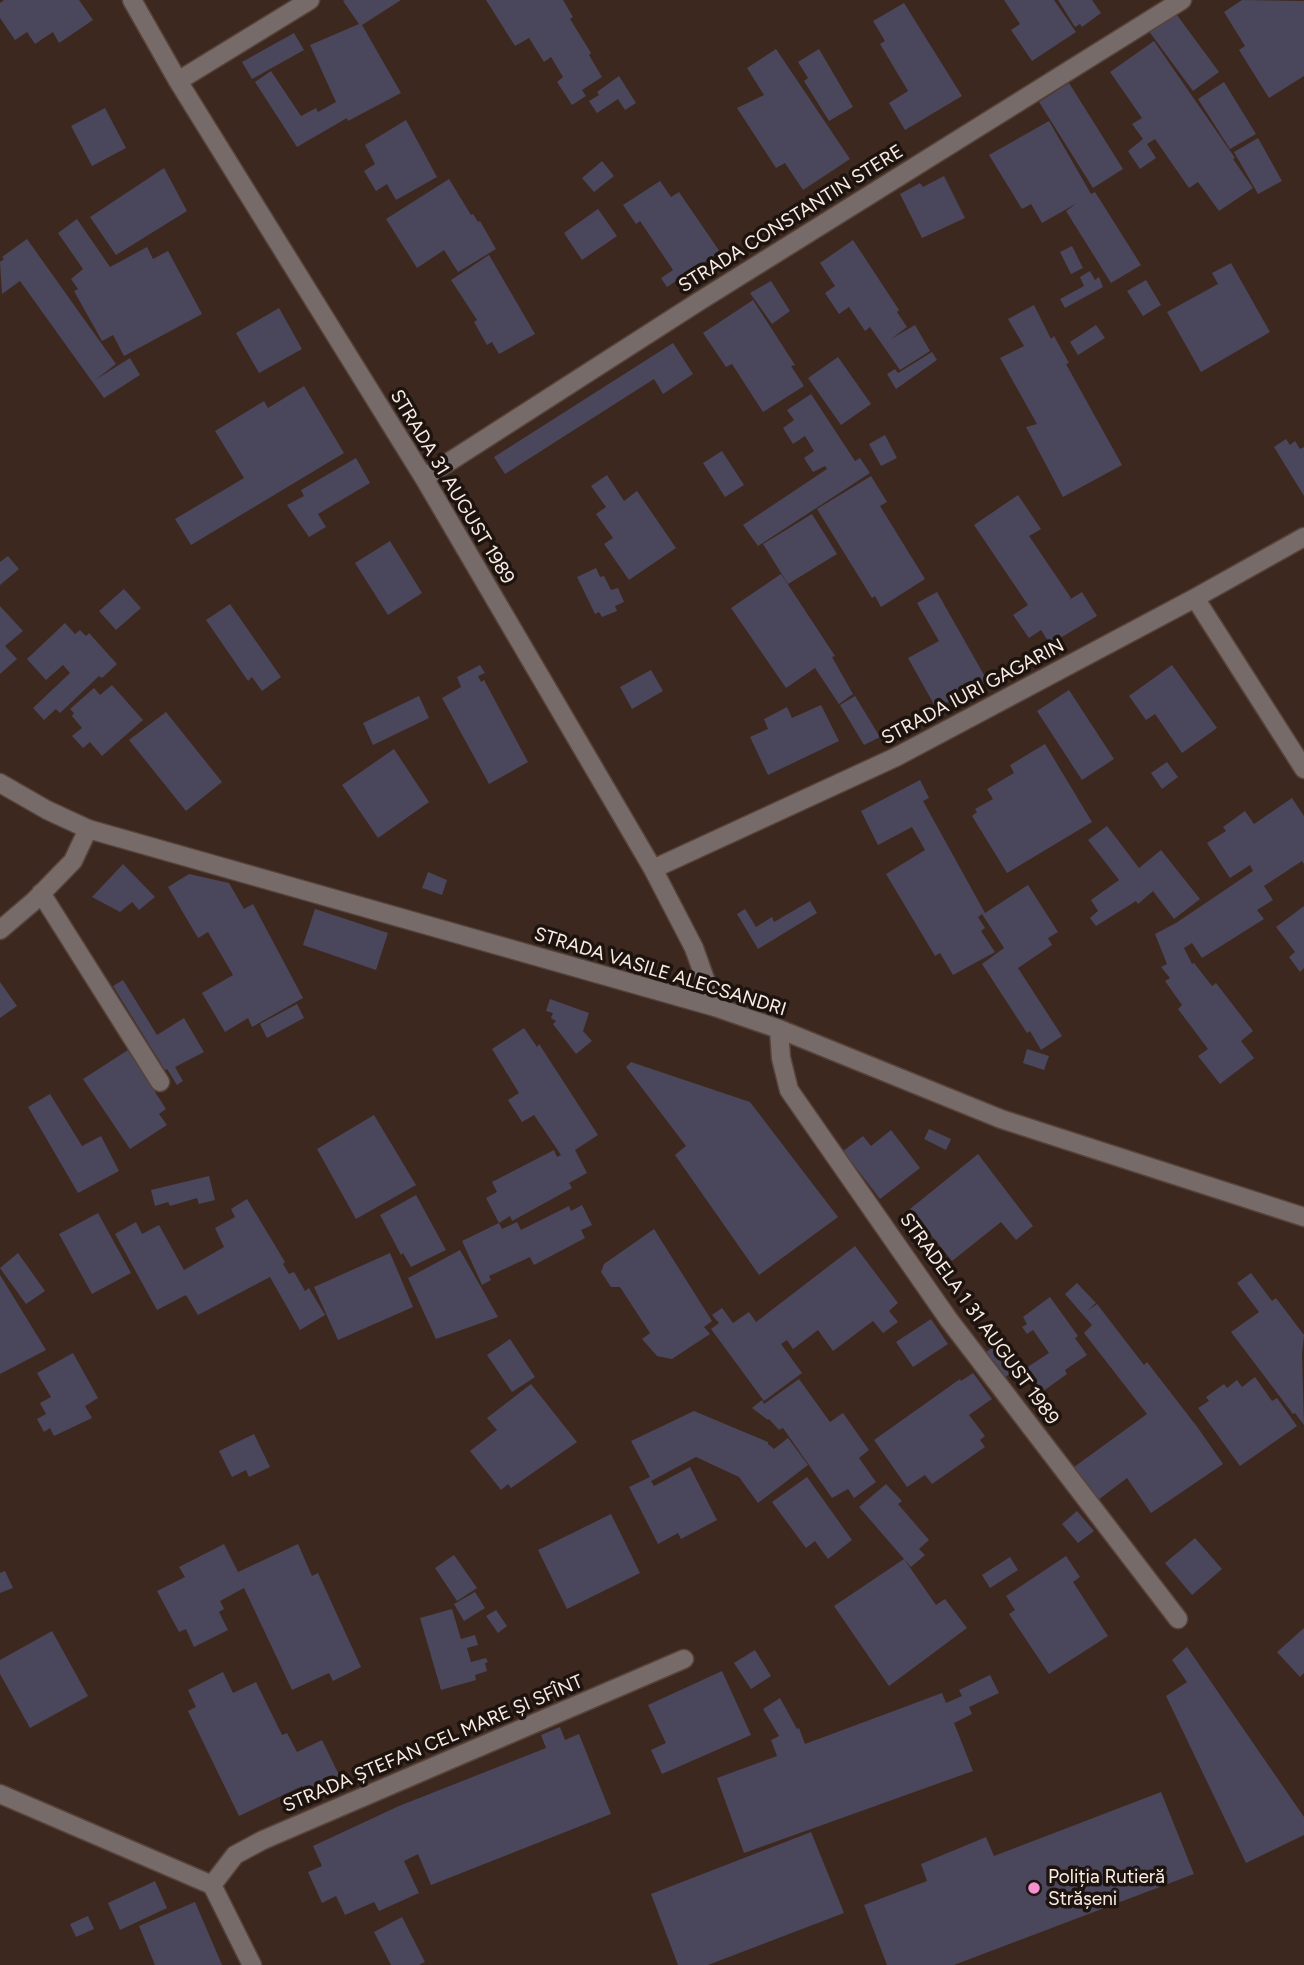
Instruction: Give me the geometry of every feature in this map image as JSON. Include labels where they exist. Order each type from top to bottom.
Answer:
[{"type":"street","name":"STRADA 31 AUGUST 1989","points":[[132,0],[178,80],[424,478],[653,869],[694,948],[715,1007]]},
{"type":"street","points":[[178,80],[310,0]]},
{"type":"street","name":"STRADA CONSTANTIN STERE","points":[[424,478],[709,295],[1182,0]]},
{"type":"street","name":"STRADA IURI GAGARIN","points":[[653,869],[896,757],[1304,537]]},
{"type":"street","points":[[1195,598],[1304,769]]},
{"type":"street","name":"STRADA VASILE ALECSANDRI","points":[[0,783],[47,810],[88,829],[715,1007],[779,1029],[1001,1119],[1304,1217]]},
{"type":"street","points":[[0,930],[72,861],[88,829]]},
{"type":"street","points":[[41,892],[160,1082]]},
{"type":"street","name":"STRADELA 1 31 AUGUST 1989","points":[[779,1029],[781,1058],[789,1090],[949,1320],[1178,1619]]},
{"type":"street","name":"STRADA ȘTEFAN CEL MARE ȘI SFÎNT","points":[[212,1885],[235,1855],[263,1840],[684,1660]]},
{"type":"street","points":[[0,1794],[212,1885],[252,1965]]},
{"type":"building","points":[[4,0],[79,0],[93,20],[59,43],[53,32],[35,44],[27,32],[15,40],[0,18],[0,3]]},
{"type":"building","points":[[401,0],[362,25],[401,93],[348,121],[347,118],[297,147],[255,82],[271,71],[301,116],[316,108],[318,112],[336,102],[310,45],[359,24],[343,1]]},
{"type":"building","points":[[486,0],[563,0],[573,17],[570,19],[602,77],[582,90],[586,96],[572,105],[557,82],[563,77],[551,57],[544,62],[529,38],[515,46]]},
{"type":"building","points":[[1004,0],[1054,0],[1076,32],[1032,61],[1011,30],[1020,24]]},
{"type":"building","points":[[1058,0],[1092,0],[1101,13],[1082,27],[1080,24],[1075,27]]},
{"type":"building","points":[[1242,0],[1304,1],[1304,76],[1269,98],[1239,50],[1245,46],[1224,12]]},
{"type":"building","points":[[904,3],[962,96],[905,130],[889,103],[908,91],[880,44],[885,41],[873,21]]},
{"type":"building","points":[[1174,11],[1219,72],[1193,91],[1148,30]]},
{"type":"building","points":[[294,33],[304,50],[252,79],[242,62]]},
{"type":"building","points":[[1154,41],[1253,188],[1219,211],[1198,182],[1189,188],[1155,139],[1147,144],[1156,158],[1140,169],[1128,151],[1143,139],[1132,124],[1142,118],[1110,72]]},
{"type":"building","points":[[776,49],[850,159],[803,190],[785,163],[776,168],[737,108],[764,95],[747,68]]},
{"type":"building","points":[[819,49],[853,107],[829,121],[804,81],[808,78],[798,62]]},
{"type":"building","points":[[619,76],[636,103],[625,110],[618,99],[597,113],[589,101]]},
{"type":"building","points":[[1224,82],[1256,134],[1230,149],[1198,99]]},
{"type":"building","points":[[1069,83],[1123,169],[1093,188],[1039,102]]},
{"type":"building","points":[[105,108],[126,148],[92,166],[71,126]]},
{"type":"building","points":[[406,120],[437,177],[396,200],[387,184],[376,191],[364,171],[375,164],[365,145]]},
{"type":"building","points":[[1049,121],[1091,194],[1095,192],[1141,265],[1111,283],[1066,211],[1077,203],[1042,223],[1031,204],[1022,209],[989,155]]},
{"type":"building","points":[[1258,138],[1282,181],[1258,194],[1234,152]]},
{"type":"building","points":[[602,161],[614,176],[594,192],[582,178]]},
{"type":"building","points":[[164,168],[187,211],[116,255],[90,217]]},
{"type":"building","points":[[944,176],[965,218],[922,238],[900,194],[920,183],[923,187]]},
{"type":"building","points":[[449,179],[471,215],[480,221],[496,249],[458,272],[444,250],[417,268],[386,219]]},
{"type":"building","points":[[660,181],[671,197],[679,192],[720,252],[667,287],[661,278],[673,270],[640,221],[636,224],[623,205]]},
{"type":"building","points":[[598,209],[617,236],[582,260],[564,233]]},
{"type":"building","points":[[77,219],[110,267],[147,247],[153,259],[168,251],[202,314],[124,356],[113,335],[102,341],[74,291],[78,289],[71,279],[83,269],[58,233]]},
{"type":"building","points":[[27,239],[116,364],[95,380],[130,358],[140,375],[104,398],[20,281],[2,294],[2,257]]},
{"type":"building","points":[[853,240],[899,310],[897,312],[907,327],[891,339],[915,325],[930,351],[900,370],[870,327],[865,331],[849,307],[839,314],[825,293],[835,286],[820,263]]},
{"type":"building","points":[[1072,246],[1083,268],[1071,274],[1060,252]]},
{"type":"building","points":[[489,255],[535,334],[499,354],[492,342],[487,345],[474,322],[477,320],[451,280]]},
{"type":"building","points":[[1231,263],[1270,332],[1201,372],[1167,312],[1218,284],[1212,273]]},
{"type":"building","points":[[1090,271],[1095,280],[1099,277],[1103,287],[1065,308],[1060,299],[1084,286],[1080,277]]},
{"type":"building","points":[[1146,280],[1161,305],[1143,316],[1127,291]]},
{"type":"building","points":[[771,281],[790,311],[772,324],[750,293]]},
{"type":"building","points":[[753,300],[795,365],[791,366],[804,386],[763,412],[732,364],[726,367],[703,333]]},
{"type":"building","points":[[1034,305],[1051,339],[1054,336],[1069,363],[1066,364],[1122,465],[1063,497],[1026,427],[1037,424],[1000,358],[1024,346],[1008,319]]},
{"type":"building","points":[[279,308],[302,349],[259,373],[236,333]]},
{"type":"building","points":[[1096,325],[1105,338],[1078,355],[1070,342]]},
{"type":"building","points":[[673,343],[693,374],[663,394],[654,379],[505,474],[494,457]]},
{"type":"building","points":[[932,352],[937,360],[896,389],[887,374],[895,369],[898,373]]},
{"type":"building","points":[[838,357],[871,404],[841,425],[808,378]]},
{"type":"building","points":[[304,386],[344,453],[191,545],[175,519],[244,478],[215,431],[264,401],[268,408]]},
{"type":"building","points":[[811,394],[855,461],[860,458],[870,473],[758,546],[743,525],[827,469],[825,466],[813,472],[804,458],[814,451],[805,436],[793,444],[783,428],[794,420],[787,410]]},
{"type":"building","points":[[885,435],[897,458],[881,466],[869,444]]},
{"type":"building","points":[[1286,439],[1290,445],[1295,441],[1300,449],[1304,447],[1304,496],[1274,447]]},
{"type":"building","points":[[722,451],[744,485],[725,497],[703,463]]},
{"type":"building","points":[[356,458],[370,483],[318,514],[326,527],[309,537],[287,505],[304,496],[301,490]]},
{"type":"building","points":[[607,475],[624,501],[637,491],[676,548],[629,580],[604,544],[613,538],[596,514],[606,507],[591,486]]},
{"type":"building","points":[[871,476],[887,502],[880,506],[925,579],[881,607],[875,596],[872,598],[817,509]]},
{"type":"building","points":[[1018,495],[1041,529],[1029,536],[1071,598],[1069,600],[1082,592],[1097,616],[1050,644],[1041,630],[1029,638],[1013,615],[1028,605],[974,525]]},
{"type":"building","points":[[812,514],[837,554],[788,584],[763,544]]},
{"type":"building","points":[[390,541],[422,593],[388,615],[355,563]]},
{"type":"building","points":[[8,556],[19,569],[0,585],[0,562]]},
{"type":"building","points":[[596,568],[600,577],[604,576],[611,590],[618,588],[624,602],[615,606],[617,611],[602,617],[599,612],[595,614],[577,577]]},
{"type":"building","points":[[781,574],[835,656],[832,657],[853,694],[839,704],[815,668],[786,688],[731,608]]},
{"type":"building","points":[[124,589],[141,608],[116,630],[99,611]]},
{"type":"building","points":[[937,592],[988,682],[936,708],[908,658],[939,641],[917,603]]},
{"type":"building","points":[[230,604],[281,677],[262,691],[252,677],[248,681],[206,620]]},
{"type":"building","points":[[0,606],[23,631],[5,646],[17,659],[0,674]]},
{"type":"building","points":[[65,623],[75,634],[80,630],[86,636],[89,633],[117,664],[102,678],[99,676],[60,713],[56,709],[44,720],[33,708],[70,673],[63,665],[46,680],[27,659]]},
{"type":"building","points":[[480,665],[485,673],[478,676],[481,682],[484,680],[528,762],[489,784],[442,698],[461,687],[457,677]]},
{"type":"building","points":[[1172,665],[1217,728],[1182,753],[1155,714],[1146,720],[1129,696]]},
{"type":"building","points":[[651,670],[663,691],[632,709],[620,687]]},
{"type":"building","points":[[112,685],[143,720],[102,756],[90,742],[83,748],[72,736],[82,728],[70,709],[94,688],[100,695]]},
{"type":"building","points":[[1069,690],[1114,759],[1082,780],[1037,711]]},
{"type":"building","points":[[419,696],[429,718],[373,745],[363,723]]},
{"type":"building","points":[[855,696],[880,737],[864,745],[840,705]]},
{"type":"building","points":[[821,705],[839,741],[768,775],[750,737],[768,729],[764,719],[787,707],[792,718]]},
{"type":"building","points":[[166,712],[222,782],[186,811],[129,740]]},
{"type":"building","points":[[1045,744],[1092,822],[1007,873],[972,816],[977,812],[975,809],[993,799],[987,789],[1014,773],[1010,765]]},
{"type":"building","points":[[394,749],[429,802],[378,838],[342,785]]},
{"type":"building","points":[[1167,762],[1178,777],[1162,789],[1151,773]]},
{"type":"building","points":[[920,780],[929,798],[923,801],[985,913],[1028,885],[1058,932],[1048,938],[1052,945],[1018,968],[1062,1036],[1041,1050],[982,964],[1004,948],[982,914],[978,917],[985,928],[981,931],[995,952],[953,975],[940,953],[935,956],[886,874],[925,850],[912,827],[878,845],[861,811]]},
{"type":"building","points":[[1292,798],[1304,816],[1304,864],[1302,861],[1264,886],[1273,900],[1257,910],[1264,919],[1202,958],[1192,943],[1184,948],[1192,964],[1194,963],[1212,986],[1216,983],[1253,1031],[1241,1041],[1254,1058],[1220,1084],[1198,1056],[1208,1049],[1178,1009],[1182,1005],[1165,981],[1170,978],[1161,967],[1167,964],[1155,934],[1176,923],[1253,871],[1250,865],[1230,878],[1207,843],[1226,831],[1223,827],[1245,811],[1254,824]]},
{"type":"building","points":[[1107,826],[1139,868],[1161,850],[1200,899],[1174,919],[1153,891],[1138,904],[1136,901],[1096,926],[1090,918],[1098,911],[1091,900],[1119,880],[1088,840]]},
{"type":"building","points":[[123,864],[155,897],[139,910],[132,902],[120,912],[92,897]]},
{"type":"building","points":[[428,872],[447,880],[442,895],[422,888]]},
{"type":"building","points":[[189,874],[229,883],[244,909],[253,904],[303,998],[252,1027],[248,1018],[225,1032],[202,993],[233,975],[208,932],[198,938],[168,887]]},
{"type":"building","points":[[810,901],[817,913],[758,949],[737,914],[745,909],[756,927],[772,917],[774,922]]},
{"type":"building","points":[[1304,906],[1304,968],[1300,972],[1289,957],[1295,952],[1276,927]]},
{"type":"building","points":[[315,909],[388,933],[376,970],[303,945]]},
{"type":"building","points":[[123,980],[157,1035],[184,1018],[204,1052],[175,1067],[183,1081],[177,1085],[113,986]]},
{"type":"building","points":[[0,982],[17,1006],[0,1018]]},
{"type":"building","points":[[550,999],[589,1013],[583,1031],[592,1041],[576,1054],[553,1024],[556,1021],[551,1018],[553,1013],[546,1011]]},
{"type":"building","points":[[297,1004],[304,1018],[267,1038],[260,1024]]},
{"type":"building","points":[[524,1028],[537,1047],[539,1044],[598,1135],[575,1150],[587,1173],[569,1183],[572,1188],[512,1221],[510,1216],[499,1223],[486,1198],[497,1192],[492,1182],[554,1150],[557,1157],[561,1155],[534,1115],[522,1122],[508,1100],[519,1093],[492,1049]]},
{"type":"building","points":[[1027,1049],[1049,1056],[1044,1070],[1023,1063]]},
{"type":"building","points":[[128,1050],[166,1109],[159,1114],[167,1125],[130,1149],[83,1079]]},
{"type":"building","points":[[631,1062],[750,1102],[838,1217],[759,1275],[675,1155],[686,1146],[626,1067]]},
{"type":"building","points":[[50,1094],[82,1146],[101,1136],[119,1171],[78,1193],[28,1107]]},
{"type":"building","points":[[374,1115],[416,1185],[356,1219],[317,1149]]},
{"type":"building","points":[[929,1129],[951,1139],[946,1150],[924,1139]]},
{"type":"building","points":[[891,1130],[920,1168],[880,1199],[843,1151],[863,1136],[871,1146]]},
{"type":"building","points":[[978,1154],[1033,1226],[1016,1240],[1001,1222],[952,1261],[910,1209]]},
{"type":"building","points":[[209,1176],[215,1200],[199,1204],[197,1198],[170,1206],[168,1202],[155,1206],[151,1190]]},
{"type":"building","points":[[416,1195],[446,1250],[411,1267],[403,1253],[401,1255],[380,1215]]},
{"type":"building","points":[[247,1199],[285,1262],[283,1264],[289,1274],[294,1272],[305,1291],[309,1288],[325,1315],[300,1330],[270,1277],[198,1315],[186,1295],[157,1310],[115,1234],[136,1222],[142,1234],[159,1225],[184,1270],[224,1247],[215,1228],[235,1217],[231,1209]]},
{"type":"building","points":[[582,1205],[592,1225],[581,1230],[585,1238],[534,1265],[530,1257],[489,1276],[491,1280],[482,1285],[462,1241],[499,1223],[502,1229],[517,1222],[521,1230],[569,1206],[571,1211]]},
{"type":"building","points":[[98,1213],[131,1273],[92,1294],[59,1234]]},
{"type":"building","points":[[654,1229],[712,1321],[704,1327],[710,1334],[672,1359],[657,1356],[642,1339],[650,1333],[620,1287],[611,1287],[601,1272],[604,1264]]},
{"type":"building","points":[[855,1246],[898,1303],[889,1311],[898,1322],[883,1333],[873,1321],[833,1351],[818,1330],[793,1349],[787,1340],[781,1344],[802,1373],[764,1401],[711,1329],[719,1323],[712,1315],[722,1308],[733,1323],[749,1312],[756,1322]]},
{"type":"building","points":[[460,1250],[498,1317],[436,1339],[408,1278]]},
{"type":"building","points":[[18,1253],[45,1291],[26,1304],[0,1268]]},
{"type":"building","points":[[390,1253],[413,1307],[338,1340],[314,1287]]},
{"type":"building","points":[[1251,1273],[1272,1301],[1276,1298],[1304,1335],[1304,1425],[1231,1332],[1259,1312],[1237,1283]]},
{"type":"building","points":[[0,1275],[46,1350],[0,1374]]},
{"type":"building","points":[[1077,1283],[1096,1303],[1087,1311],[1097,1304],[1144,1365],[1147,1362],[1223,1464],[1151,1513],[1127,1478],[1098,1500],[1074,1467],[1147,1414],[1084,1333],[1092,1325],[1065,1294]]},
{"type":"building","points":[[1050,1297],[1078,1336],[1075,1338],[1087,1355],[1065,1370],[1067,1374],[1042,1392],[1026,1368],[1049,1353],[1033,1330],[1027,1334],[1022,1327],[1027,1324],[1023,1317]]},
{"type":"building","points":[[931,1319],[948,1344],[913,1367],[896,1342]]},
{"type":"building","points":[[510,1339],[535,1377],[512,1392],[487,1355]]},
{"type":"building","points":[[1004,1340],[1022,1365],[1004,1378],[986,1352]]},
{"type":"building","points":[[73,1353],[98,1398],[85,1406],[92,1418],[54,1436],[50,1428],[44,1432],[37,1419],[46,1414],[40,1403],[51,1397],[37,1373]]},
{"type":"building","points":[[973,1373],[992,1399],[969,1415],[985,1436],[980,1440],[985,1447],[932,1484],[925,1475],[907,1487],[874,1440],[960,1379],[961,1381]]},
{"type":"building","points":[[1255,1377],[1272,1401],[1277,1398],[1297,1426],[1240,1466],[1198,1408],[1209,1401],[1206,1397],[1224,1384],[1227,1388],[1237,1380],[1242,1387]]},
{"type":"building","points":[[799,1379],[830,1422],[843,1413],[869,1450],[859,1458],[876,1482],[854,1498],[848,1489],[832,1498],[783,1428],[779,1430],[769,1419],[752,1408],[762,1400],[764,1404]]},
{"type":"building","points":[[531,1384],[577,1442],[511,1488],[508,1484],[501,1490],[470,1451],[497,1430],[487,1418]]},
{"type":"building","points":[[694,1411],[768,1442],[774,1449],[788,1438],[808,1465],[758,1503],[739,1477],[696,1457],[651,1481],[654,1486],[690,1467],[717,1520],[681,1539],[678,1533],[658,1544],[629,1487],[650,1477],[631,1441]]},
{"type":"building","points":[[254,1434],[270,1467],[249,1477],[246,1470],[232,1477],[219,1451]]},
{"type":"building","points":[[807,1477],[852,1540],[828,1559],[815,1541],[806,1548],[772,1502]]},
{"type":"building","points":[[886,1484],[902,1501],[898,1504],[929,1540],[919,1549],[925,1555],[911,1567],[859,1507]]},
{"type":"building","points":[[1077,1511],[1094,1531],[1078,1543],[1062,1524]]},
{"type":"building","points":[[611,1514],[640,1573],[567,1609],[538,1550]]},
{"type":"building","points":[[1195,1538],[1222,1569],[1192,1595],[1165,1563]]},
{"type":"building","points":[[224,1544],[238,1572],[298,1544],[312,1576],[318,1573],[361,1667],[333,1681],[329,1673],[292,1690],[244,1588],[220,1601],[224,1609],[219,1612],[228,1630],[194,1647],[186,1629],[179,1632],[157,1591],[185,1577],[179,1567]]},
{"type":"building","points":[[454,1555],[477,1588],[457,1601],[435,1568]]},
{"type":"building","points":[[1066,1556],[1080,1577],[1073,1582],[1108,1636],[1049,1674],[1009,1614],[1015,1610],[1006,1596]]},
{"type":"building","points":[[1010,1557],[1018,1570],[990,1588],[982,1575]]},
{"type":"building","points":[[904,1559],[936,1605],[945,1599],[967,1628],[889,1686],[834,1606]]},
{"type":"building","points":[[5,1571],[13,1588],[0,1593],[0,1573]]},
{"type":"building","points":[[475,1592],[485,1608],[464,1621],[454,1604]]},
{"type":"building","points":[[452,1609],[461,1639],[475,1635],[478,1645],[467,1648],[471,1662],[486,1658],[487,1671],[475,1675],[476,1680],[441,1690],[420,1618]]},
{"type":"building","points":[[496,1610],[507,1626],[498,1633],[486,1616]]},
{"type":"building","points":[[1304,1628],[1304,1673],[1300,1677],[1277,1652]]},
{"type":"building","points":[[52,1631],[88,1696],[30,1728],[0,1674],[0,1660]]},
{"type":"building","points":[[1187,1647],[1304,1817],[1304,1835],[1246,1863],[1166,1696],[1187,1682],[1172,1660]]},
{"type":"building","points":[[755,1650],[771,1676],[751,1689],[734,1663]]},
{"type":"building","points":[[722,1671],[751,1735],[662,1774],[651,1750],[666,1743],[648,1705]]},
{"type":"building","points":[[223,1672],[233,1693],[256,1682],[282,1735],[287,1733],[297,1752],[322,1740],[343,1783],[315,1797],[311,1790],[306,1793],[302,1786],[239,1816],[188,1711],[196,1707],[188,1690]]},
{"type":"building","points":[[990,1675],[999,1693],[969,1707],[972,1714],[954,1723],[973,1771],[744,1853],[717,1778],[777,1756],[771,1740],[779,1736],[763,1709],[780,1698],[797,1729],[799,1728],[805,1744],[942,1693],[946,1703],[962,1696],[959,1690]]},
{"type":"building","points":[[560,1727],[565,1740],[579,1734],[611,1814],[431,1885],[418,1854],[404,1861],[419,1893],[379,1911],[374,1902],[345,1915],[336,1896],[322,1903],[308,1872],[322,1866],[313,1846],[399,1806],[546,1748],[541,1735]]},
{"type":"building","points":[[1161,1792],[1194,1874],[954,1965],[887,1965],[864,1905],[927,1881],[921,1864],[986,1837],[994,1856]]},
{"type":"building","points":[[811,1832],[844,1913],[708,1965],[678,1965],[651,1894]]},
{"type":"building","points":[[155,1881],[167,1908],[120,1930],[108,1903]]},
{"type":"building","points":[[195,1902],[222,1965],[155,1965],[139,1926]]},
{"type":"building","points":[[88,1916],[94,1929],[76,1937],[70,1924]]},
{"type":"building","points":[[402,1917],[425,1962],[419,1965],[391,1965],[374,1932]]},
{"type":"place","name":"Poliția Rutieră Strășeni","points":[[1034,1888]]}]
